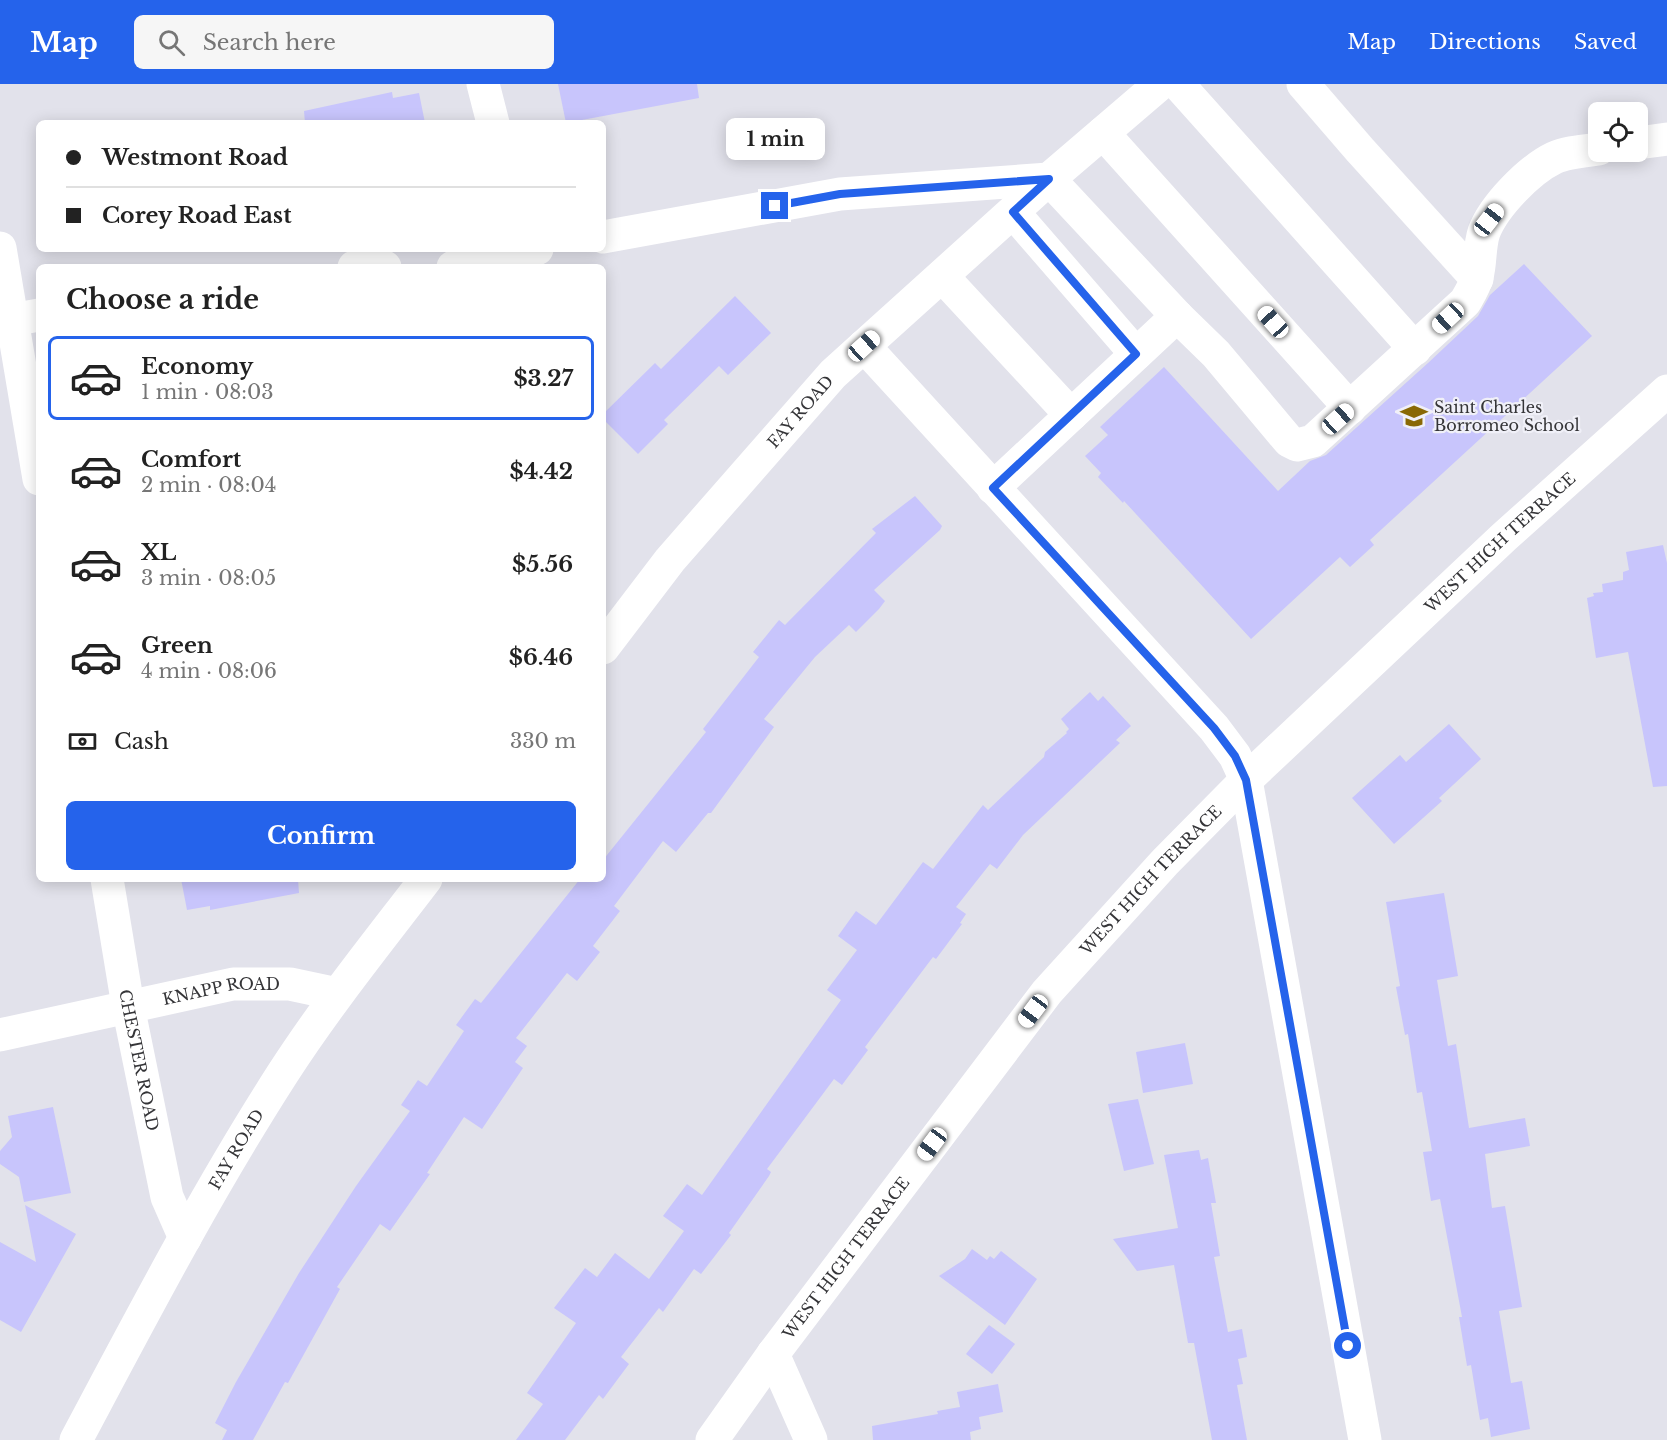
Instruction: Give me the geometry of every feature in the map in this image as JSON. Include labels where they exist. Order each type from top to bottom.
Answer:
[{"type":"street","points":[[483,84],[492,120]]},
{"type":"street","name":"FAY ROAD","points":[[606,644],[678,551],[833,374],[1049,179],[1160,84]]},
{"type":"street","points":[[1178,84],[1415,349]]},
{"type":"street","points":[[1303,84],[1477,279]]},
{"type":"street","points":[[1103,133],[1350,408]]},
{"type":"street","points":[[1648,142],[1667,139]]},
{"type":"street","points":[[606,236],[840,194],[1049,179],[1177,316],[1216,354],[1289,441],[1297,445],[1313,441],[1465,302],[1477,279],[1480,249],[1489,220],[1511,192],[1554,158],[1588,151]]},
{"type":"street","points":[[1013,212],[1136,354]]},
{"type":"street","points":[[0,248],[17,319],[20,374],[36,462]]},
{"type":"street","points":[[466,264],[520,252]]},
{"type":"street","points":[[942,276],[1071,415]]},
{"type":"street","points":[[993,488],[1177,316]]},
{"type":"street","points":[[864,346],[1214,728],[1235,756],[1246,780],[1365,1440]]},
{"type":"street","name":"WEST HIGH TERRACE","points":[[712,1440],[774,1354],[1047,992],[1165,862],[1246,780],[1504,537],[1667,391]]},
{"type":"street","name":"CHESTER ROAD","points":[[107,882],[128,1006],[167,1197],[184,1238]]},
{"type":"street","name":"FAY ROAD","points":[[76,1440],[184,1238],[283,1073],[337,994],[424,882]]},
{"type":"street","name":"KNAPP ROAD","points":[[0,1035],[233,984],[290,984],[337,994]]},
{"type":"street","points":[[774,1354],[812,1440]]},
{"type":"building","points":[[558,84],[697,84],[699,98],[582,120],[565,120]]},
{"type":"building","points":[[392,92],[393,98],[419,93],[424,120],[305,120],[304,111]]},
{"type":"building","points":[[1524,264],[1592,336],[1370,540],[1374,545],[1350,567],[1340,557],[1251,639],[1124,501],[1123,503],[1098,477],[1101,473],[1085,456],[1108,435],[1100,427],[1164,367],[1278,491],[1310,461],[1326,455],[1428,363],[1478,316],[1490,295]]},
{"type":"building","points":[[735,296],[771,333],[728,375],[719,366],[664,420],[668,424],[638,454],[606,422],[606,411],[655,363],[661,369]]},
{"type":"building","points":[[915,496],[942,526],[874,590],[885,601],[879,609],[856,632],[849,625],[815,657],[764,719],[774,727],[711,813],[708,813],[676,852],[663,841],[614,906],[620,911],[593,946],[600,952],[577,981],[567,973],[516,1038],[527,1046],[515,1062],[523,1068],[482,1129],[464,1117],[427,1173],[430,1174],[390,1231],[380,1224],[337,1287],[340,1289],[288,1383],[285,1382],[253,1440],[222,1440],[227,1430],[215,1423],[236,1382],[299,1273],[356,1186],[410,1111],[401,1105],[418,1080],[427,1086],[464,1031],[456,1025],[475,999],[481,1003],[578,882],[606,882],[606,856],[706,732],[703,729],[759,657],[753,652],[779,620],[785,625],[876,533],[872,529]]},
{"type":"building","points":[[1663,545],[1667,563],[1667,786],[1653,787],[1628,652],[1596,658],[1587,598],[1594,596],[1593,593],[1603,592],[1602,584],[1623,580],[1623,572],[1629,570],[1626,552]]},
{"type":"building","points":[[1090,692],[1098,701],[1103,696],[1131,726],[1116,740],[1120,743],[1023,835],[997,869],[990,864],[956,907],[966,914],[960,923],[962,924],[936,959],[933,957],[865,1047],[868,1050],[842,1085],[834,1079],[767,1169],[771,1172],[769,1176],[729,1233],[731,1235],[701,1274],[694,1269],[663,1312],[659,1308],[621,1357],[629,1364],[603,1399],[599,1395],[565,1440],[516,1440],[543,1404],[527,1393],[576,1323],[554,1308],[585,1268],[597,1277],[615,1253],[649,1279],[684,1231],[663,1216],[687,1184],[702,1195],[841,1000],[827,990],[857,950],[838,936],[856,911],[876,925],[923,862],[933,869],[983,805],[988,810],[1067,733],[1069,729],[1061,719]]},
{"type":"building","points":[[1449,724],[1481,759],[1439,798],[1442,801],[1394,844],[1352,798],[1400,755],[1406,762]]},
{"type":"building","points":[[182,882],[298,882],[299,893],[210,910],[210,906],[187,910]]},
{"type":"building","points":[[1444,893],[1458,976],[1437,980],[1448,1046],[1456,1044],[1469,1128],[1525,1118],[1530,1146],[1485,1154],[1492,1208],[1505,1206],[1522,1307],[1499,1311],[1511,1383],[1522,1381],[1530,1429],[1491,1437],[1488,1418],[1480,1420],[1471,1365],[1467,1366],[1459,1317],[1462,1317],[1440,1199],[1431,1201],[1423,1152],[1432,1151],[1422,1092],[1417,1093],[1408,1034],[1405,1035],[1396,987],[1400,986],[1386,902]]},
{"type":"building","points":[[1185,1043],[1193,1084],[1143,1093],[1136,1052]]},
{"type":"building","points":[[1138,1099],[1154,1164],[1124,1171],[1108,1104]]},
{"type":"building","points":[[53,1107],[71,1193],[24,1202],[19,1177],[0,1164],[0,1151],[12,1137],[8,1116]]},
{"type":"building","points":[[1199,1150],[1201,1160],[1208,1158],[1216,1203],[1211,1203],[1220,1256],[1214,1257],[1228,1332],[1242,1329],[1247,1357],[1238,1359],[1243,1384],[1237,1385],[1247,1440],[1212,1440],[1194,1343],[1188,1343],[1174,1265],[1137,1271],[1113,1239],[1178,1228],[1164,1155]]},
{"type":"building","points":[[25,1205],[76,1234],[21,1332],[0,1320],[0,1242],[36,1262]]},
{"type":"building","points":[[972,1249],[987,1260],[990,1256],[994,1259],[1001,1251],[1037,1279],[1005,1325],[939,1276],[965,1259]]},
{"type":"building","points":[[989,1325],[1015,1344],[992,1374],[966,1354]]},
{"type":"building","points":[[998,1384],[1003,1412],[979,1417],[981,1429],[970,1432],[971,1440],[873,1440],[872,1426],[938,1414],[937,1411],[960,1407],[957,1392]]},
{"type":"place","name":"Saint Charles Borromeo School","points":[[1414,416]]},
{"type":"route","points":[[775,206],[840,194],[1049,179],[1013,212],[1136,354],[993,488],[1214,728],[1235,756],[1246,780],[1348,1346]]}]
